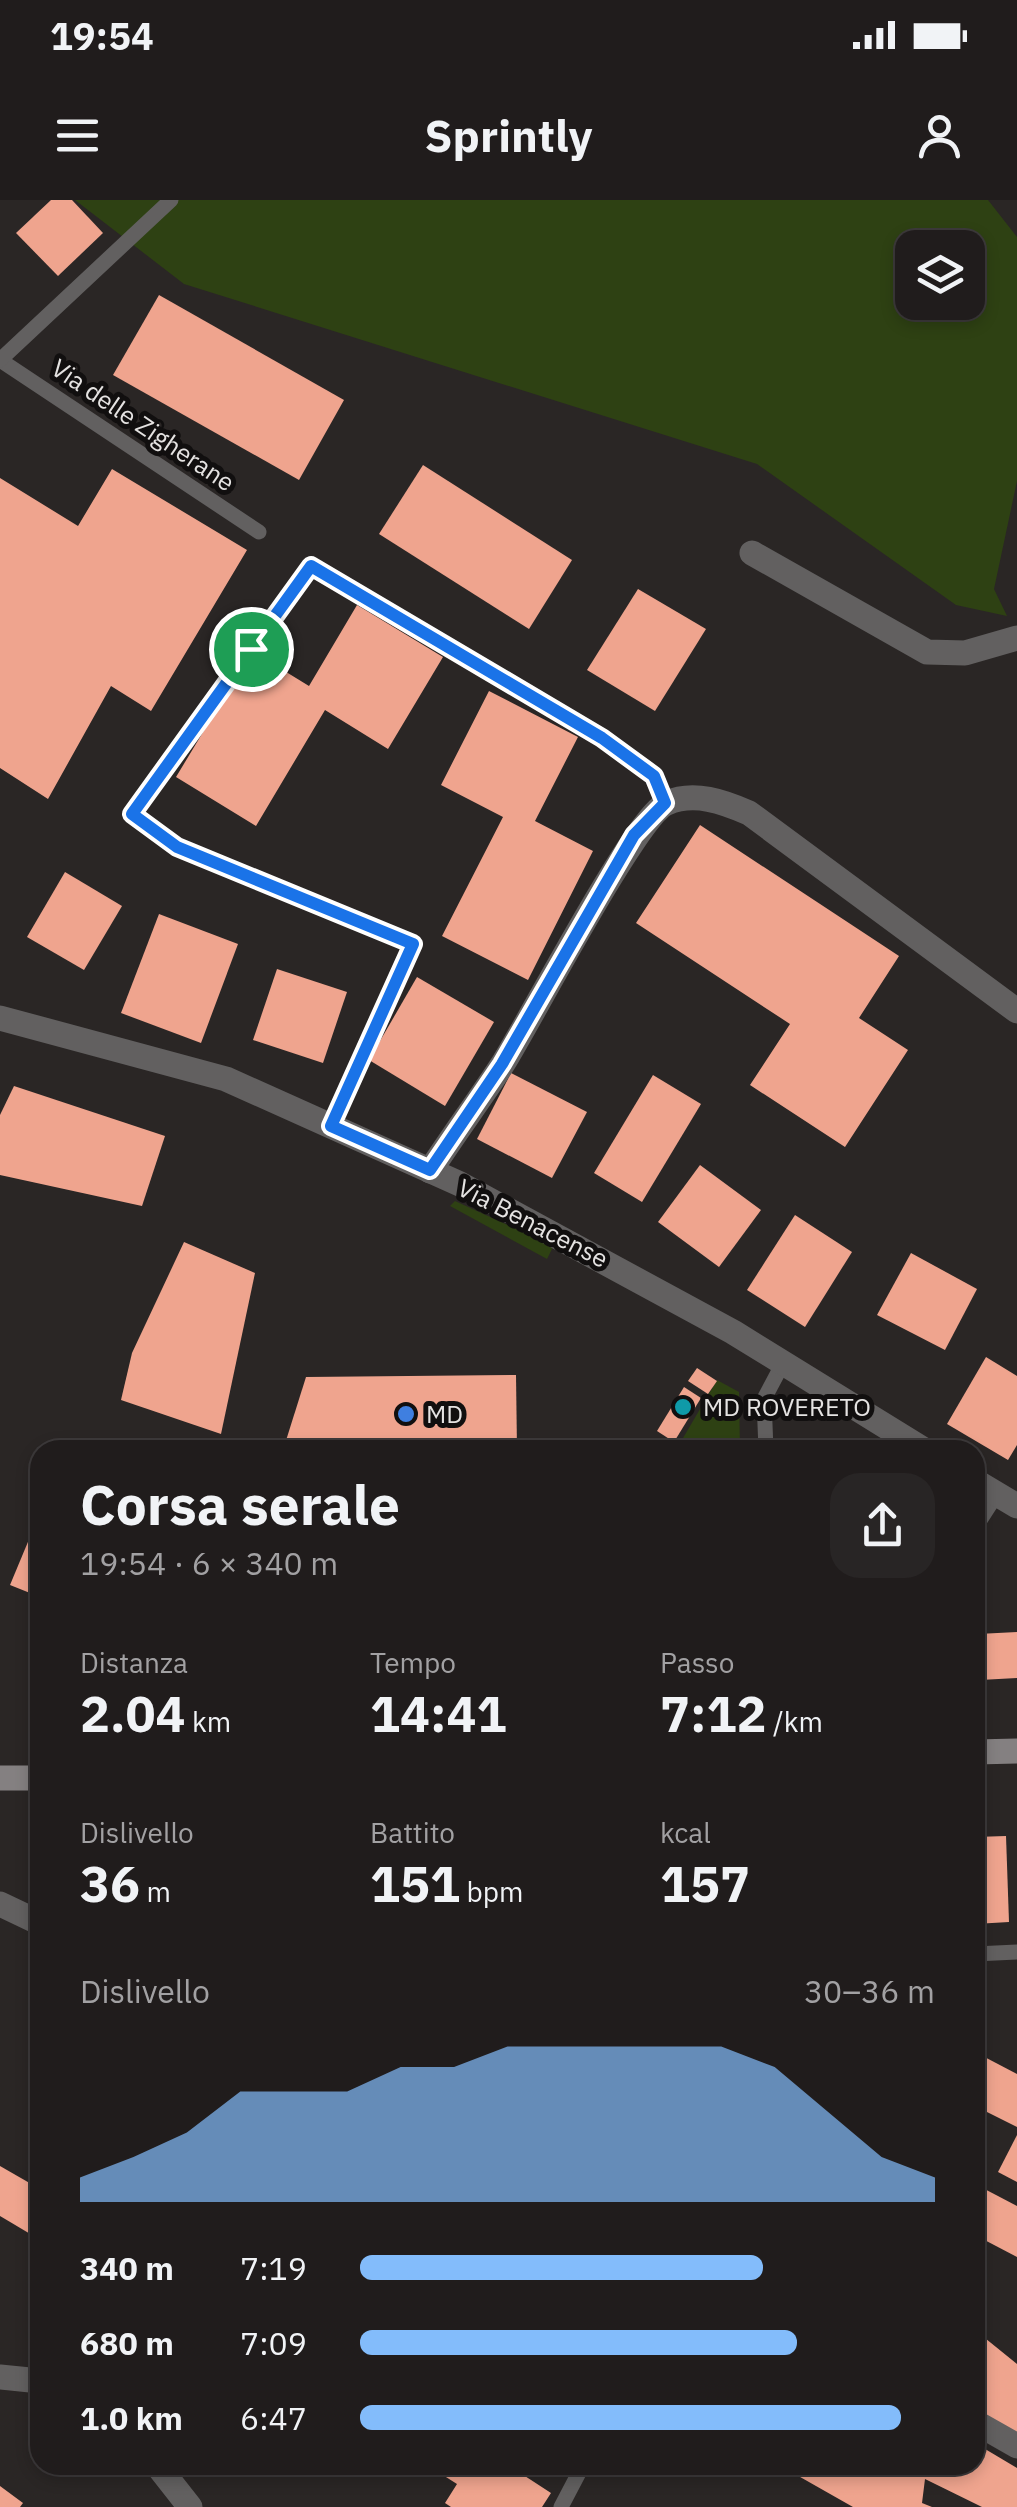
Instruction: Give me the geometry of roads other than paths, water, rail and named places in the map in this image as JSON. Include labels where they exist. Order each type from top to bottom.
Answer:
[{"type":"main road","points":[[985,1752],[1017,1751]]},
{"type":"main road","points":[[0,1778],[30,1778]]},
{"type":"street","points":[[752,553],[927,652],[965,653],[1017,638]]},
{"type":"street","points":[[430,1170],[502,1064],[634,835],[665,803],[694,798],[722,801],[749,813],[1017,1011]]},
{"type":"street","name":"Via Benacense","points":[[0,1018],[226,1080],[430,1170],[598,1256],[907,1440]]},
{"type":"street","points":[[0,1904],[30,1918]]},
{"type":"street","points":[[0,2376],[30,2379]]},
{"type":"street","points":[[985,2428],[1017,2446]]},
{"type":"street","points":[[165,2475],[190,2507]]},
{"type":"lane","name":"Via delle Zigherane","points":[[171,200],[0,360],[258,532]]},
{"type":"lane","points":[[0,336],[15,347]]},
{"type":"lane","points":[[331,1126],[413,944],[177,847],[132,814],[311,566],[602,738],[654,776],[665,803]]},
{"type":"lane","points":[[766,1440],[764,1399],[782,1364]]},
{"type":"lane","points":[[985,1954],[1017,1952]]},
{"type":"lane","points":[[561,2507],[578,2475]]},
{"type":"place","name":"MD ROVERETO","points":[[683,1407]]},
{"type":"place","name":"MD","points":[[406,1414]]}]
